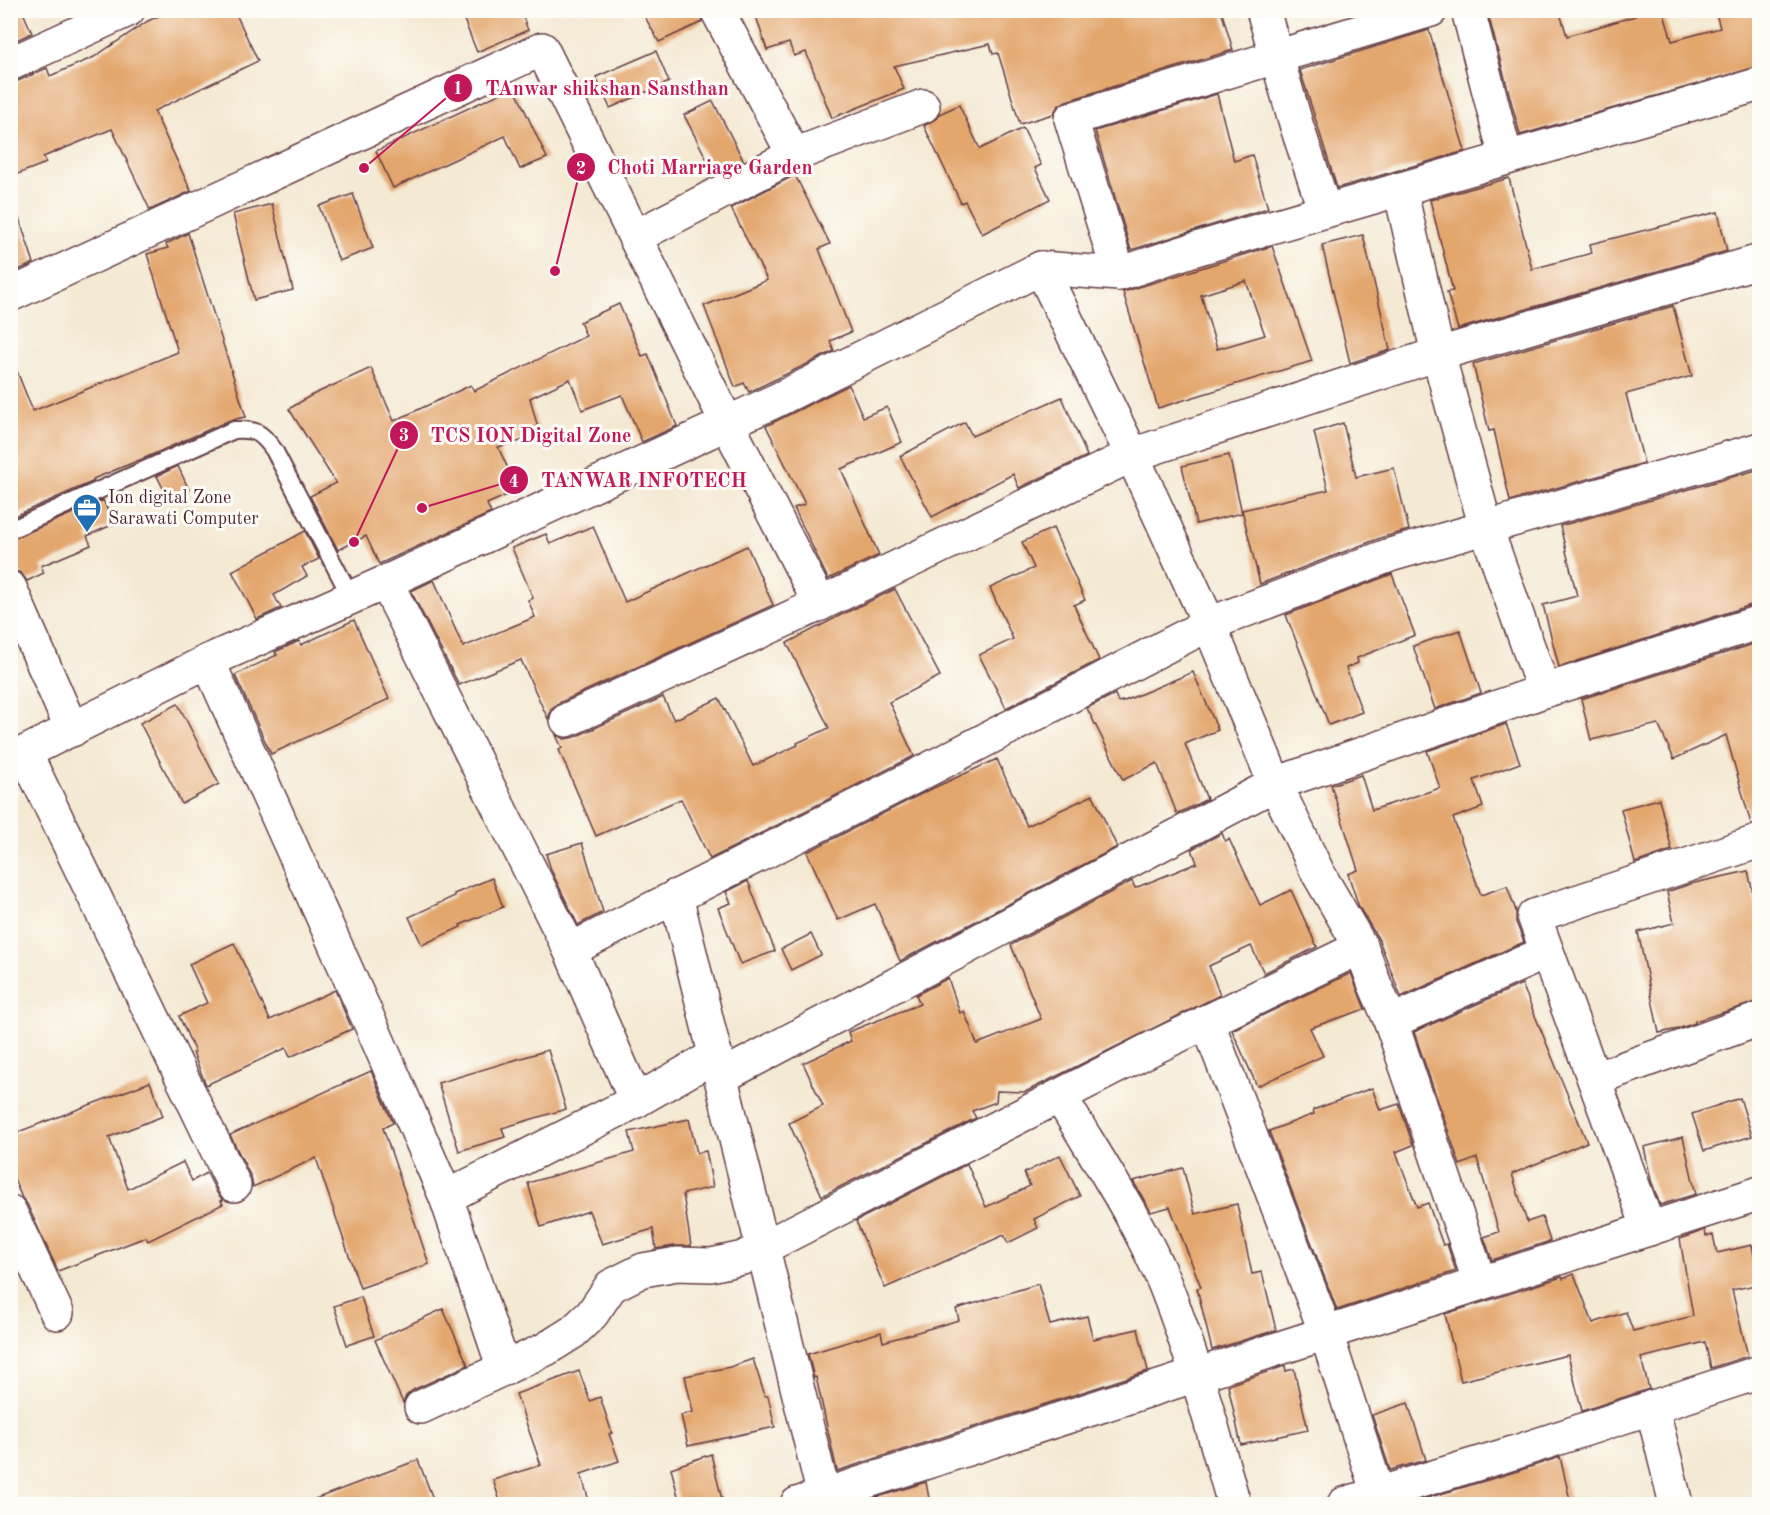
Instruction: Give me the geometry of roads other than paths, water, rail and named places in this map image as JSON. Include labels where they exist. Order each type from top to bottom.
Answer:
[{"type":"street","points":[[10,64],[128,10]]},
{"type":"street","points":[[717,10],[794,155]]},
{"type":"street","points":[[1263,10],[1297,127],[1325,211]]},
{"type":"street","points":[[1119,274],[1071,120],[1431,10]]},
{"type":"street","points":[[1468,10],[1506,158]]},
{"type":"street","points":[[10,295],[542,49],[819,604]]},
{"type":"street","points":[[234,1185],[18,757],[208,661],[386,582],[788,395],[1041,268],[1119,274],[1189,251],[1760,84]]},
{"type":"street","points":[[635,237],[794,155],[923,106]]},
{"type":"street","points":[[1400,189],[1438,354],[1486,528],[1544,691]]},
{"type":"street","points":[[567,720],[819,604],[1132,455],[1438,354],[1760,261]]},
{"type":"street","points":[[1041,268],[1132,455],[1209,624],[1275,784],[1318,873],[1361,947],[1392,1022],[1480,1283]]},
{"type":"street","points":[[570,950],[906,781],[1209,624],[1390,555],[1760,448]]},
{"type":"street","points":[[386,582],[570,950],[636,1101]]},
{"type":"street","points":[[10,588],[72,730]]},
{"type":"street","points":[[446,1197],[636,1101],[718,1066],[1275,784],[1544,691],[1760,622]]},
{"type":"street","points":[[208,661],[446,1197],[504,1369]]},
{"type":"street","points":[[1649,1229],[1534,916],[1760,841]]},
{"type":"street","points":[[676,896],[764,1248],[811,1500],[1760,1193]]},
{"type":"street","points":[[421,1407],[546,1349],[573,1332],[592,1314],[611,1286],[643,1270],[677,1264],[711,1265],[743,1258],[1207,1022],[1361,947]]},
{"type":"street","points":[[1392,1022],[1546,952]]},
{"type":"street","points":[[1594,1079],[1760,1019]]},
{"type":"street","points":[[1207,1022],[1326,1333],[1378,1494]]},
{"type":"street","points":[[1060,1096],[1136,1225],[1165,1286],[1198,1375],[1234,1504]]},
{"type":"street","points":[[10,1212],[57,1313]]},
{"type":"street","points":[[1344,1504],[1513,1453],[1760,1372]]},
{"type":"street","points":[[1652,1407],[1676,1504]]},
{"type":"lane","points":[[10,530],[234,430],[249,430],[263,435],[274,450],[351,597]]},
{"type":"place","name":"TAnwar shikshan Sansthan","points":[[364,168]]},
{"type":"place","name":"Choti Marriage Garden","points":[[555,271]]},
{"type":"place","name":"TANWAR INFOTECH","points":[[422,508]]},
{"type":"place","name":"Ion digital Zone Sarawati Computer","points":[[87,534]]},
{"type":"place","name":"TCS ION Digital Zone","points":[[354,542]]}]
